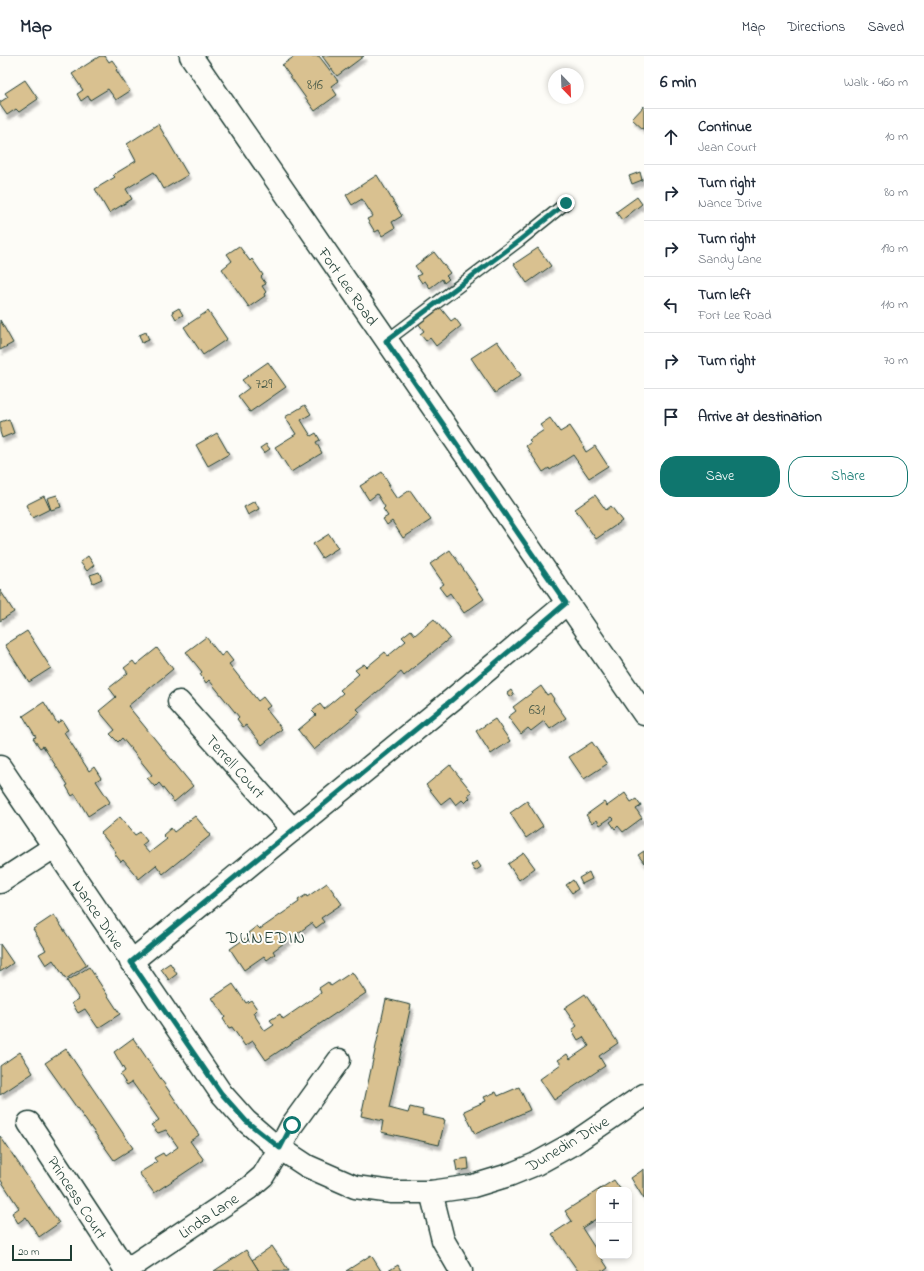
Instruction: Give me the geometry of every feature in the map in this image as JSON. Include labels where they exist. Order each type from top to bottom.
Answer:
[{"type":"street","name":"Fort Lee Road","points":[[191,56],[566,603],[644,714]]},
{"type":"street","points":[[131,962],[453,699],[566,603]]},
{"type":"street","name":"Terrell Court","points":[[179,702],[293,830]]},
{"type":"street","name":"Nance Drive","points":[[0,766],[131,962],[221,1093],[246,1121],[280,1148]]},
{"type":"street","points":[[0,882],[54,847]]},
{"type":"street","name":"Linda Lane","points":[[126,1271],[249,1188],[263,1176],[292,1125],[339,1060]]},
{"type":"street","name":"Dunedin Drive","points":[[280,1148],[307,1166],[355,1187],[392,1192],[431,1192],[473,1186],[508,1176],[536,1164],[574,1142],[644,1094]]},
{"type":"street","name":"Princess Court","points":[[29,1123],[126,1271]]},
{"type":"street","points":[[431,1192],[443,1240],[461,1271]]},
{"type":"lane","points":[[386,341],[520,240],[566,203]]},
{"type":"building","points":[[100,56],[105,56],[109,62],[112,60],[118,68],[116,70],[130,91],[116,100],[108,89],[90,100],[88,96],[81,101],[77,94],[83,90],[72,74]]},
{"type":"building","points":[[295,56],[319,56],[338,81],[331,86],[337,95],[315,111],[282,65]]},
{"type":"building","points":[[322,56],[364,56],[337,76]]},
{"type":"building","points":[[25,80],[38,99],[19,112],[16,109],[7,115],[0,105],[0,102],[8,97],[5,93]]},
{"type":"building","points":[[644,106],[644,130],[632,119]]},
{"type":"building","points":[[158,124],[188,175],[164,189],[154,172],[126,189],[132,199],[109,213],[95,189],[115,177],[113,175],[136,161],[127,144]]},
{"type":"building","points":[[640,172],[642,180],[632,184],[629,176]]},
{"type":"building","points":[[377,175],[402,216],[392,222],[395,228],[382,236],[379,230],[375,232],[367,219],[373,216],[362,199],[352,205],[346,195]]},
{"type":"building","points":[[637,197],[642,204],[622,220],[616,212]]},
{"type":"building","points":[[239,246],[250,261],[252,259],[263,275],[261,277],[266,284],[262,286],[266,292],[264,294],[265,296],[249,307],[222,269],[232,261],[227,254]]},
{"type":"building","points":[[538,248],[551,266],[527,283],[514,264]]},
{"type":"building","points":[[434,252],[450,273],[446,276],[449,279],[444,283],[442,279],[430,288],[425,281],[422,283],[417,276],[421,274],[415,266]]},
{"type":"building","points":[[439,306],[451,321],[455,318],[461,326],[436,346],[430,338],[426,341],[420,334],[424,331],[418,323]]},
{"type":"building","points":[[179,308],[183,315],[176,319],[172,312]]},
{"type":"building","points":[[208,311],[227,339],[203,355],[184,327]]},
{"type":"building","points":[[0,320],[13,343],[0,350]]},
{"type":"building","points":[[146,332],[149,340],[142,343],[139,335]]},
{"type":"building","points":[[497,341],[521,375],[495,393],[471,358]]},
{"type":"building","points":[[268,362],[286,387],[250,412],[238,396],[249,388],[242,380]]},
{"type":"building","points":[[305,405],[311,414],[301,420],[311,436],[316,433],[320,440],[316,442],[322,453],[291,472],[275,447],[296,434],[285,417]]},
{"type":"building","points":[[550,418],[560,432],[570,426],[586,452],[595,446],[608,466],[589,478],[573,455],[550,470],[549,468],[543,472],[526,446],[531,442],[529,440],[544,430],[540,425]]},
{"type":"building","points":[[9,419],[14,433],[2,438],[0,432],[0,422]]},
{"type":"building","points":[[217,433],[229,454],[208,466],[196,445]]},
{"type":"building","points":[[266,444],[270,449],[264,453],[260,448]]},
{"type":"building","points":[[382,472],[390,485],[388,486],[397,499],[410,490],[431,520],[403,538],[392,521],[387,525],[383,519],[388,516],[383,509],[385,507],[377,494],[369,500],[360,486]]},
{"type":"building","points":[[57,495],[61,507],[51,510],[47,498]]},
{"type":"building","points":[[595,495],[606,510],[611,506],[622,521],[596,539],[575,509]]},
{"type":"building","points":[[44,496],[50,509],[32,518],[26,505]]},
{"type":"building","points":[[255,501],[259,509],[248,515],[244,507]]},
{"type":"building","points":[[329,534],[338,548],[322,558],[313,544]]},
{"type":"building","points":[[450,550],[484,599],[464,613],[450,593],[446,596],[439,587],[444,584],[430,564]]},
{"type":"building","points":[[88,556],[94,565],[87,571],[80,562]]},
{"type":"building","points":[[99,572],[102,579],[93,583],[90,575]]},
{"type":"building","points":[[0,590],[14,612],[0,621]]},
{"type":"building","points":[[434,619],[450,638],[404,676],[401,672],[357,709],[360,712],[314,750],[298,730],[316,715],[312,711],[320,704],[324,709],[343,693],[340,690],[359,674],[355,670],[364,664],[367,667],[385,652],[388,656],[406,641],[402,637],[411,630],[415,635]]},
{"type":"building","points":[[27,631],[51,668],[29,682],[5,645]]},
{"type":"building","points":[[206,637],[221,656],[226,652],[233,661],[229,664],[258,701],[263,697],[270,706],[266,709],[282,729],[262,745],[246,725],[243,727],[237,719],[239,717],[209,680],[206,683],[200,674],[202,672],[186,652]]},
{"type":"building","points":[[157,648],[173,669],[128,706],[193,786],[174,802],[159,783],[155,787],[147,778],[152,775],[122,738],[118,742],[110,734],[115,730],[99,711],[116,697],[109,688],[128,673],[124,668],[133,661],[136,665]]},
{"type":"building","points":[[541,686],[547,695],[550,693],[554,699],[553,700],[566,718],[550,729],[544,721],[531,731],[528,728],[521,734],[508,717],[516,711],[513,707]]},
{"type":"building","points":[[511,690],[514,695],[510,697],[507,693]]},
{"type":"building","points":[[44,702],[57,723],[62,720],[68,730],[64,732],[89,771],[94,767],[101,778],[96,781],[110,802],[88,816],[75,794],[72,796],[66,786],[68,785],[43,746],[40,748],[33,738],[36,737],[23,716]]},
{"type":"building","points":[[495,719],[510,741],[491,754],[476,731]]},
{"type":"building","points":[[592,742],[607,764],[584,779],[569,757]]},
{"type":"building","points":[[450,765],[472,792],[468,795],[470,798],[465,803],[462,800],[456,805],[450,797],[441,804],[426,785]]},
{"type":"building","points":[[625,793],[631,802],[636,799],[641,806],[636,809],[642,818],[623,832],[618,826],[615,829],[610,822],[614,819],[612,817],[600,825],[597,820],[592,823],[586,815],[604,802],[607,806]]},
{"type":"building","points":[[527,801],[543,826],[526,838],[510,813]]},
{"type":"building","points":[[195,816],[211,835],[163,874],[156,865],[139,879],[123,860],[121,862],[114,853],[116,852],[101,833],[120,817],[135,835],[140,832],[147,841],[142,845],[149,853],[167,839],[163,835],[171,828],[174,832]]},
{"type":"building","points":[[644,851],[644,863],[638,855]]},
{"type":"building","points":[[524,853],[535,868],[519,880],[508,864]]},
{"type":"building","points":[[477,861],[481,867],[475,871],[471,865]]},
{"type":"building","points":[[589,872],[592,879],[582,884],[579,878]]},
{"type":"building","points":[[573,880],[578,889],[572,893],[566,885]]},
{"type":"building","points":[[327,883],[342,904],[321,918],[324,922],[316,928],[312,923],[273,951],[275,954],[267,960],[264,956],[244,970],[230,949],[250,935],[248,933],[257,926],[260,929],[299,902],[298,900],[306,895],[307,897]]},
{"type":"building","points":[[54,915],[87,965],[66,979],[53,960],[46,965],[39,954],[46,950],[33,929]]},
{"type":"building","points":[[0,944],[13,963],[0,972]]},
{"type":"building","points":[[170,963],[177,974],[169,980],[161,969]]},
{"type":"building","points":[[89,967],[120,1014],[98,1028],[85,1009],[78,1013],[72,1003],[79,999],[67,981]]},
{"type":"building","points":[[352,972],[366,993],[266,1060],[253,1041],[245,1046],[232,1027],[229,1028],[223,1019],[225,1017],[212,998],[233,984],[246,1003],[251,1000],[257,1009],[253,1013],[265,1031],[274,1025],[270,1020],[280,1014],[283,1019],[321,993],[319,988],[328,982],[331,986]]},
{"type":"building","points":[[585,994],[618,1043],[599,1056],[605,1066],[554,1100],[540,1079],[561,1064],[558,1060],[567,1054],[570,1059],[589,1046],[583,1037],[578,1040],[572,1030],[577,1026],[564,1008]]},
{"type":"building","points":[[386,999],[411,1005],[389,1108],[408,1113],[410,1107],[423,1110],[422,1115],[445,1120],[439,1145],[381,1132],[383,1121],[361,1116]]},
{"type":"building","points":[[133,1038],[199,1135],[190,1141],[204,1160],[154,1193],[139,1173],[157,1162],[154,1158],[163,1153],[165,1156],[178,1147],[166,1130],[158,1133],[151,1125],[159,1120],[132,1082],[127,1085],[120,1075],[125,1071],[114,1052]]},
{"type":"building","points":[[66,1049],[133,1148],[114,1160],[45,1063]]},
{"type":"building","points":[[20,1052],[33,1073],[0,1095],[0,1066]]},
{"type":"building","points":[[519,1087],[530,1110],[475,1134],[464,1111],[486,1101],[484,1097],[496,1092],[498,1096]]},
{"type":"building","points":[[0,1136],[59,1223],[39,1237],[26,1217],[18,1223],[12,1213],[19,1208],[0,1179]]},
{"type":"building","points":[[468,1158],[469,1169],[457,1171],[455,1160]]},
{"type":"building","points":[[644,1169],[644,1199],[631,1178]]},
{"type":"building","points":[[614,1180],[619,1187],[603,1187]]},
{"type":"building","points":[[596,1191],[596,1219],[582,1228],[596,1250],[596,1259],[602,1259],[608,1268],[604,1271],[578,1271],[552,1234],[572,1221],[565,1211]]},
{"type":"building","points":[[272,1246],[289,1271],[259,1271],[252,1260]]},
{"type":"building","points":[[246,1250],[259,1271],[214,1271]]},
{"type":"building","points":[[371,1255],[381,1271],[346,1271]]},
{"type":"building","points":[[398,1265],[401,1271],[388,1271]]},
{"type":"district","name":"DUNEDIN","points":[[266,937]]},
{"type":"route","points":[[292,1125],[280,1148],[269,1141],[246,1121],[221,1093],[131,962],[453,699],[566,603],[386,341],[520,240],[566,203]]}]
